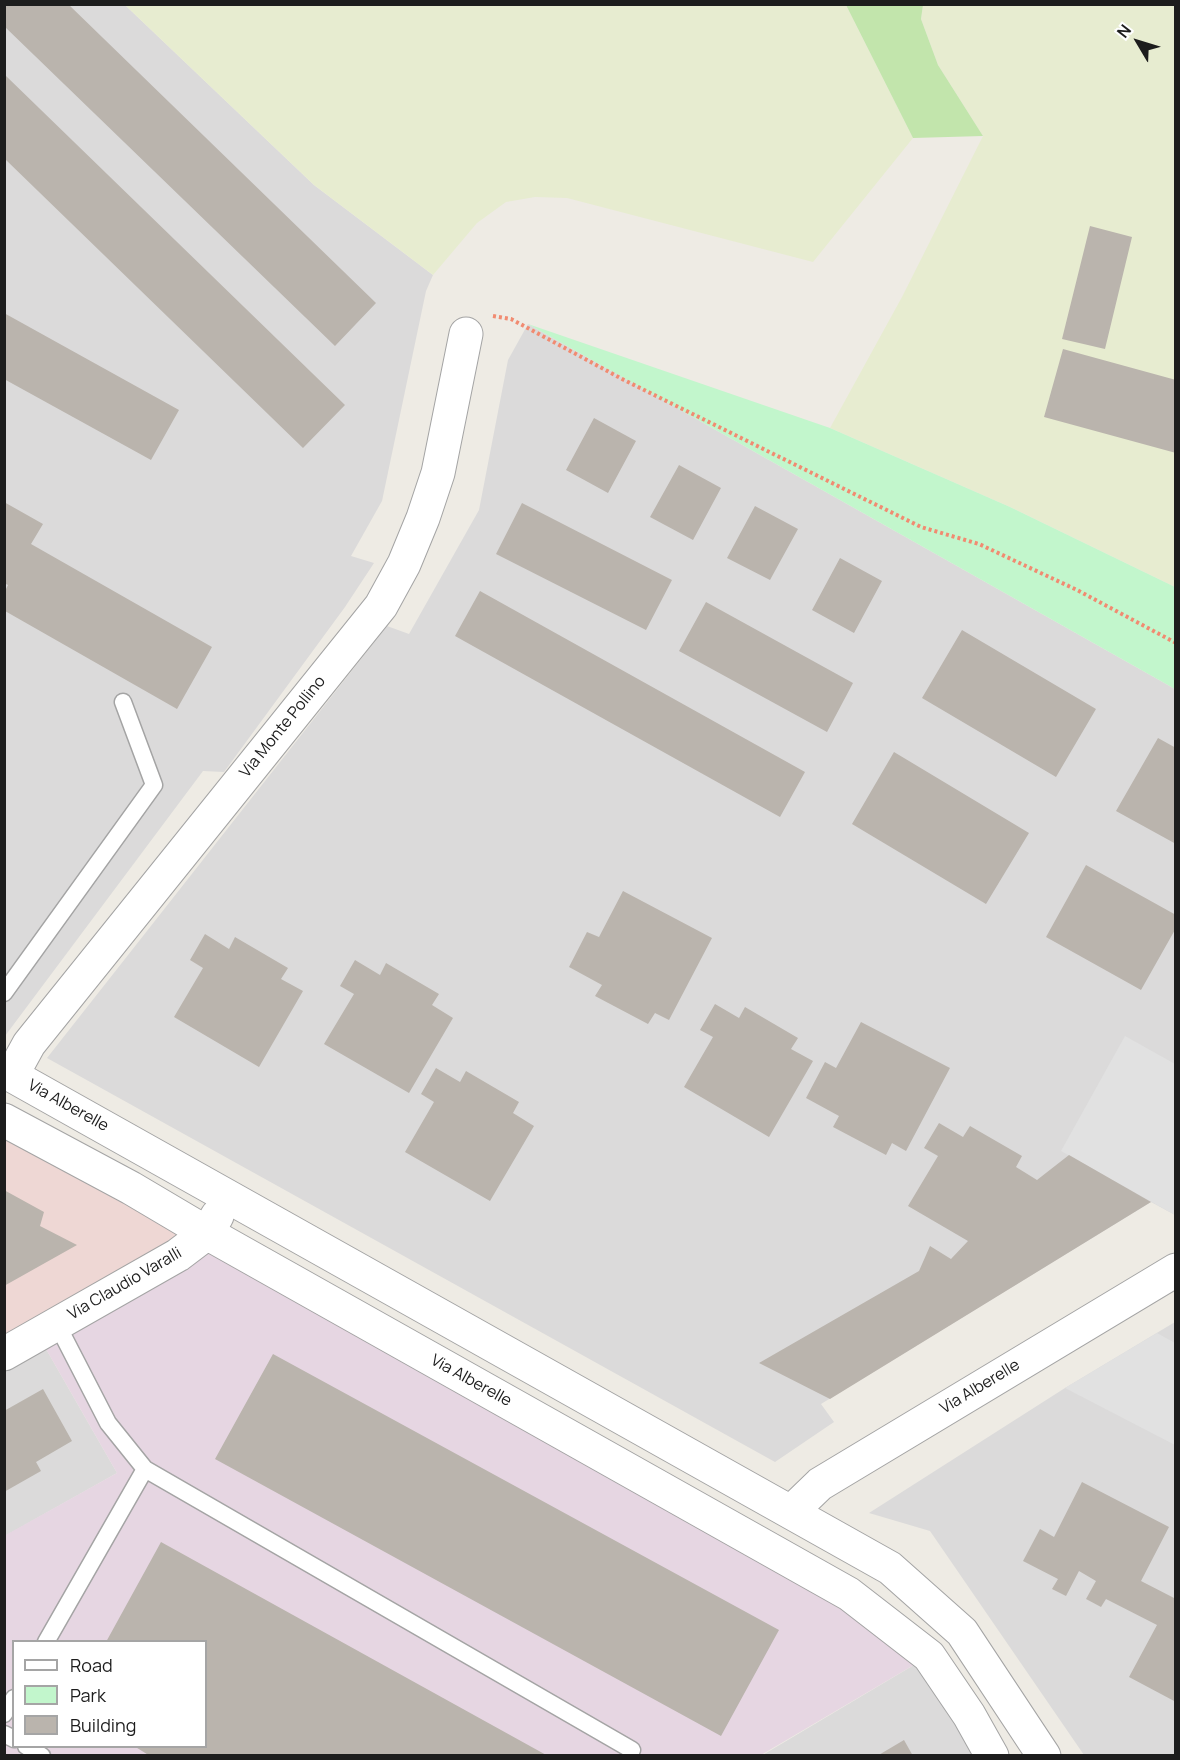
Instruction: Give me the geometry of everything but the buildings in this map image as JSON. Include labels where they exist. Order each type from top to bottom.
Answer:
[{"type":"street","name":"Via Monte Pollino","points":[[8,1073],[28,1044],[381,606],[404,564],[438,473],[466,334]]},
{"type":"street","name":"Via Alberelle","points":[[8,1073],[890,1568],[962,1632],[1044,1755]]},
{"type":"street","name":"Via Alberelle","points":[[4,1120],[131,1188],[849,1594],[929,1656],[969,1714],[992,1755]]},
{"type":"street","name":"Via Claudio Varalli","points":[[4,1354],[178,1255],[207,1233],[228,1196]]},
{"type":"street","name":"Via Alberelle","points":[[791,1512],[820,1484],[1176,1270]]},
{"type":"lane","points":[[4,993],[154,784],[123,702]]},
{"type":"lane","points":[[57,1324],[108,1423],[145,1469],[632,1750]]},
{"type":"lane","points":[[47,1640],[145,1469]]},
{"type":"lane","points":[[4,1714],[12,1701]]},
{"type":"path","points":[[466,334],[489,315],[511,319],[624,380],[921,527],[979,544],[1077,590],[1176,642]]},
{"type":"shaded area","points":[[5,5],[125,5],[314,185],[433,275],[426,291],[382,501],[351,556],[374,563],[345,607],[224,772],[203,771],[5,1036]]},
{"type":"shaded area","points":[[528,324],[1175,689],[1175,1215],[1151,1202],[821,1404],[834,1422],[775,1462],[47,1058],[387,626],[409,634],[479,510],[508,360]]},
{"type":"shaded area","points":[[1125,1036],[1175,1064],[1175,1215],[1061,1151]]},
{"type":"shaded area","points":[[4,1120],[207,1233],[4,1354]]},
{"type":"shaded area","points":[[207,1233],[929,1656],[761,1755],[5,1755],[4,1536],[117,1473],[38,1335]]},
{"type":"shaded area","points":[[1175,1322],[1175,1755],[1084,1755],[930,1531],[869,1513],[1065,1388]]},
{"type":"shaded area","points":[[1157,1333],[1175,1343],[1175,1445],[1065,1388]]},
{"type":"shaded area","points":[[38,1335],[117,1473],[5,1536],[4,1354]]},
{"type":"shaded area","points":[[929,1656],[992,1756],[761,1756]]},
{"type":"green space","points":[[125,5],[846,5],[913,138],[813,262],[567,198],[535,197],[506,202],[477,223],[433,275],[314,185]]},
{"type":"green space","points":[[846,5],[923,5],[921,19],[938,65],[983,136],[913,138]]},
{"type":"green space","points":[[923,5],[1175,5],[1175,587],[1010,507],[830,428],[902,297],[983,136],[938,65],[921,19]]},
{"type":"green space","points":[[528,324],[830,428],[1010,507],[1175,587],[1175,689]]}]
